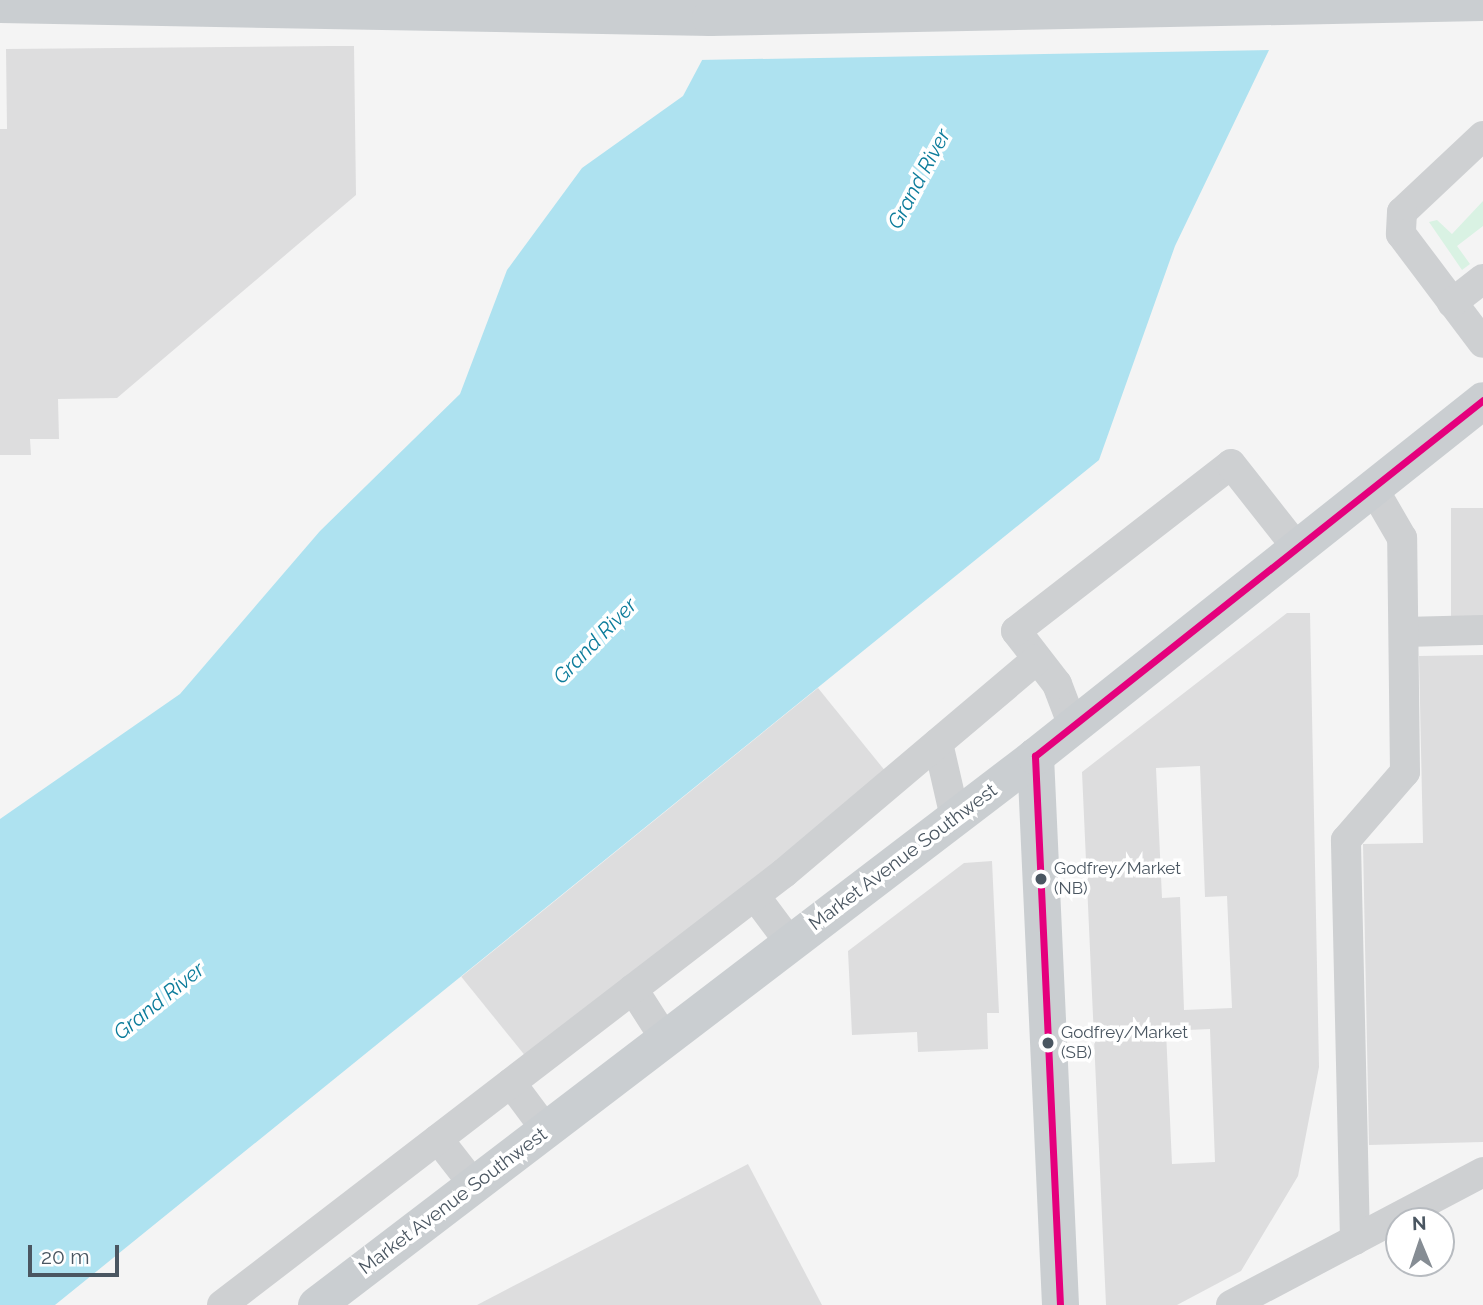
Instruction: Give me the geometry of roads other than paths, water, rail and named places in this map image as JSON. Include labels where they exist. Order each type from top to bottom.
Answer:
[{"type":"main road","points":[[0,4],[396,4],[710,17],[1483,2]]},
{"type":"main road","name":"Market Avenue Southwest","points":[[316,1305],[1035,756],[1483,400]]},
{"type":"main road","points":[[1035,756],[1060,1305]]},
{"type":"lane","points":[[1483,136],[1402,212],[1401,233],[1483,343]]},
{"type":"lane","points":[[1452,303],[1483,279]]},
{"type":"lane","points":[[1073,726],[1057,684],[1016,631],[1231,464],[1297,548]]},
{"type":"lane","points":[[1355,1240],[1346,840],[1405,772],[1402,538],[1373,488]]},
{"type":"lane","points":[[1404,632],[1483,630]]},
{"type":"lane","points":[[223,1304],[755,896],[1037,659]]},
{"type":"lane","points":[[938,743],[955,817]]},
{"type":"lane","points":[[755,896],[790,943]]},
{"type":"lane","points":[[633,989],[665,1039]]},
{"type":"lane","points":[[511,1083],[546,1130]]},
{"type":"lane","points":[[438,1139],[474,1185]]},
{"type":"lane","points":[[1231,1305],[1483,1172]]},
{"type":"water","name":"Grand River","points":[[734,0],[1293,0],[1175,246],[1099,460],[55,1305],[0,1305],[0,819],[180,694],[320,531],[460,394],[507,270],[582,168],[683,96]]},
{"type":"place","name":"Godfrey/Market (NB)","points":[[1041,879]]},
{"type":"place","name":"Godfrey/Market (SB)","points":[[1048,1043]]}]
